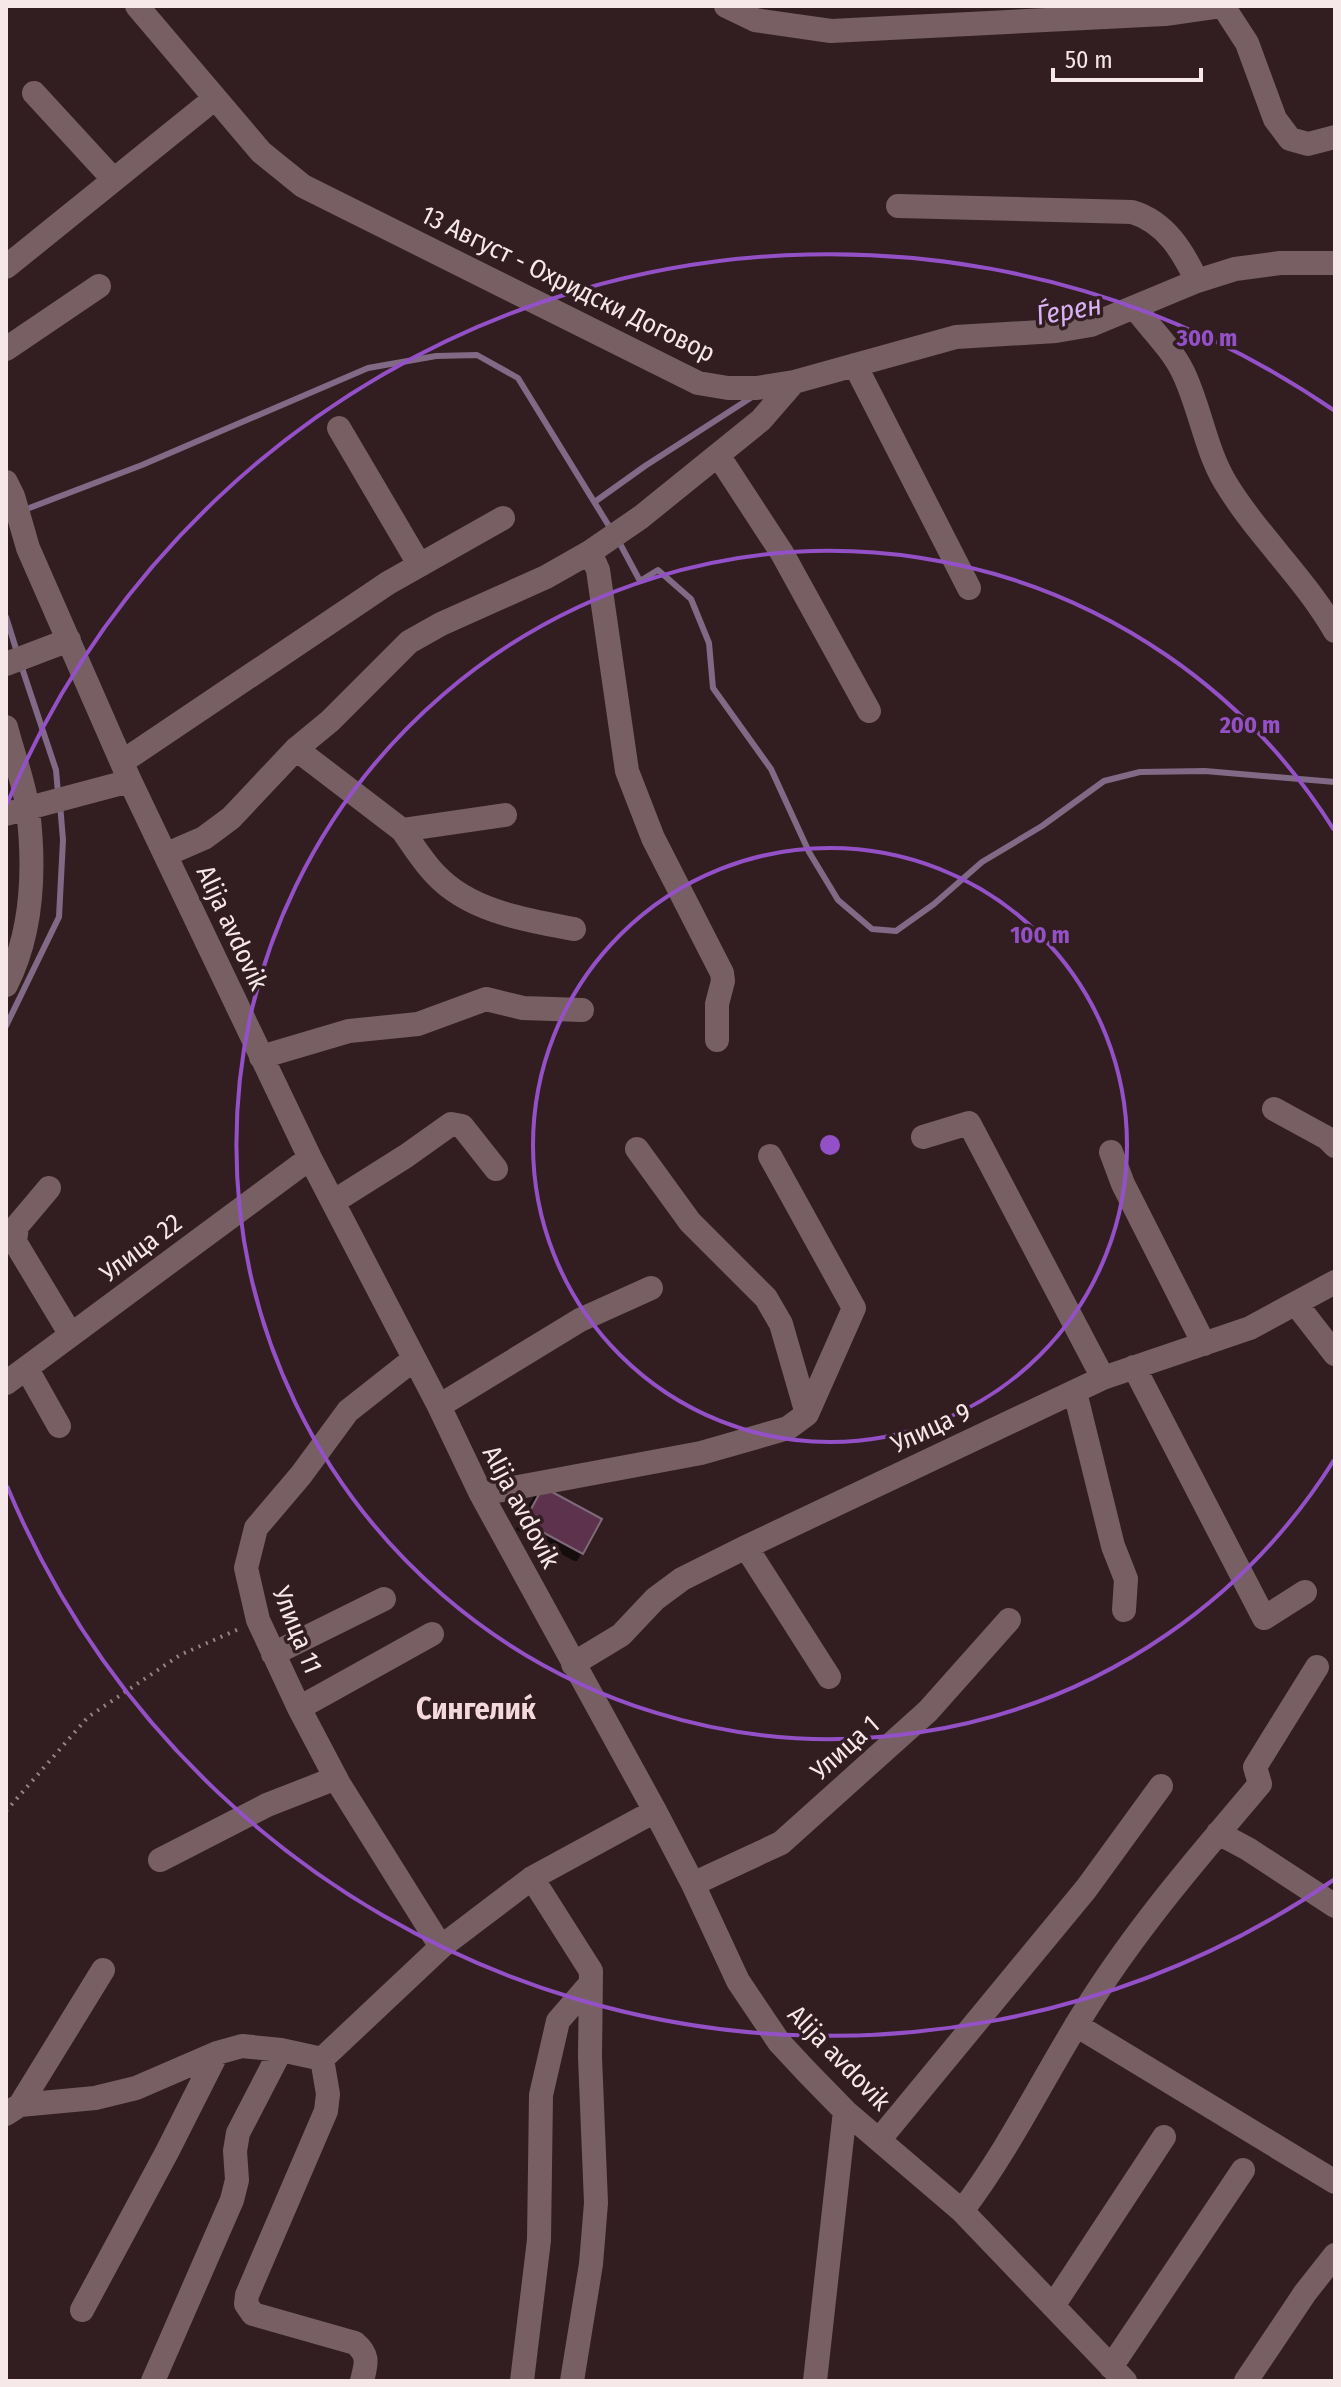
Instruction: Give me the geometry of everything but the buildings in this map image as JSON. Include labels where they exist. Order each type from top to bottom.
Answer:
[{"type":"street","name":"13 Август - Охридски Договор","points":[[137,6],[261,152],[303,186],[698,383],[728,388],[757,388],[794,382],[956,337],[1056,331],[1091,325],[1197,281],[1235,269],[1280,263],[1335,263]]},
{"type":"street","points":[[726,6],[755,20],[831,31],[1165,14],[1222,6],[1247,43],[1275,119],[1290,139],[1308,144],[1335,137]]},
{"type":"street","points":[[34,93],[114,180]]},
{"type":"street","points":[[6,267],[214,99]]},
{"type":"street","points":[[898,206],[1132,212],[1148,216],[1168,234],[1184,255],[1197,281]]},
{"type":"street","points":[[6,349],[99,286]]},
{"type":"street","points":[[1135,308],[1183,371],[1212,456],[1225,481],[1335,631]]},
{"type":"street","points":[[855,365],[969,588]]},
{"type":"street","points":[[167,854],[218,829],[296,749],[330,721],[409,642],[441,624],[546,577],[598,547],[641,517],[761,420],[794,382]]},
{"type":"street","points":[[339,428],[419,564]]},
{"type":"street","points":[[718,455],[782,553],[869,711]]},
{"type":"street","name":"Alija avdovik","points":[[10,489],[28,548],[126,772],[310,1158],[439,1406],[481,1494],[693,1884],[738,1981],[779,2042],[845,2111],[962,2211],[1118,2374]]},
{"type":"street","points":[[27,809],[84,792],[126,772],[419,564],[503,518]]},
{"type":"street","points":[[598,547],[596,562],[627,771],[653,838],[722,973],[717,1004],[717,1040]]},
{"type":"street","points":[[6,664],[69,640]]},
{"type":"street","points":[[6,727],[27,809],[32,859],[25,934],[6,985]]},
{"type":"street","points":[[296,749],[402,830],[436,876],[460,894],[506,915],[574,929]]},
{"type":"street","points":[[402,830],[505,815]]},
{"type":"street","points":[[261,1057],[349,1031],[418,1024],[486,999],[523,1008],[582,1010]]},
{"type":"street","points":[[1274,1109],[1327,1138],[1335,1146]]},
{"type":"street","points":[[923,1137],[969,1123],[1103,1378]]},
{"type":"street","points":[[333,1202],[451,1124],[462,1126],[496,1169]]},
{"type":"street","points":[[637,1149],[690,1222],[766,1298],[781,1324],[807,1414]]},
{"type":"street","points":[[1111,1152],[1123,1184],[1204,1344]]},
{"type":"street","points":[[481,1494],[701,1453],[788,1428],[807,1414],[854,1308],[770,1156]]},
{"type":"street","name":"Улица 22","points":[[16,1376],[310,1158]]},
{"type":"street","points":[[49,1188],[17,1226],[15,1242],[71,1335]]},
{"type":"street","name":"Улица 9","points":[[573,1664],[621,1635],[655,1599],[682,1579],[1103,1378],[1250,1328],[1335,1282]]},
{"type":"street","points":[[439,1406],[580,1320],[651,1288]]},
{"type":"street","points":[[1296,1304],[1335,1354]]},
{"type":"street","name":"Улица 11","points":[[414,1359],[348,1411],[301,1475],[256,1528],[246,1568],[258,1620],[299,1708],[336,1778],[441,1947]]},
{"type":"street","points":[[1134,1367],[1264,1618],[1305,1592]]},
{"type":"street","points":[[16,1376],[59,1426]]},
{"type":"street","points":[[1075,1392],[1113,1546],[1126,1579],[1124,1610]]},
{"type":"street","points":[[746,1547],[829,1677]]},
{"type":"street","points":[[273,1654],[384,1599]]},
{"type":"street","name":"Улица 1","points":[[693,1884],[781,1843],[928,1711],[1009,1620]]},
{"type":"street","points":[[299,1708],[432,1634]]},
{"type":"street","points":[[962,2211],[990,2174],[1076,2025],[1143,1925],[1260,1784],[1255,1767],[1317,1667]]},
{"type":"street","points":[[160,1860],[267,1805],[336,1778]]},
{"type":"street","points":[[879,2140],[1086,1889],[1161,1786]]},
{"type":"street","points":[[322,2059],[441,1947],[532,1878],[655,1811]]},
{"type":"street","points":[[1218,1833],[1335,1906]]},
{"type":"street","points":[[532,1878],[591,1971],[590,2057],[596,2203],[591,2264],[572,2381]]},
{"type":"street","points":[[13,2110],[103,1970]]},
{"type":"street","points":[[522,2381],[539,2240],[541,2095],[558,2021],[591,1983]]},
{"type":"street","points":[[1076,2025],[1335,2182]]},
{"type":"street","points":[[13,2110],[95,2098],[136,2088],[217,2053],[242,2046],[322,2059]]},
{"type":"street","points":[[153,2381],[232,2200],[237,2180],[235,2151],[238,2133],[281,2050]]},
{"type":"street","points":[[82,2310],[217,2053]]},
{"type":"street","points":[[322,2059],[328,2094],[326,2111],[247,2295],[246,2304],[253,2314],[355,2343],[364,2350],[367,2361],[362,2381]]},
{"type":"street","points":[[815,2381],[845,2111]]},
{"type":"street","points":[[1053,2306],[1164,2137]]},
{"type":"street","points":[[1118,2374],[1243,2170]]},
{"type":"street","points":[[1246,2381],[1305,2293],[1335,2255]]},
{"type":"path","points":[[6,1811],[88,1717],[180,1655],[258,1620]]},
{"type":"waterway","points":[[24,510],[142,465],[368,368],[436,356],[477,355],[518,378],[612,531]]},
{"type":"waterway","points":[[596,501],[752,397]]},
{"type":"waterway","points":[[618,540],[640,581],[658,570],[691,599],[709,643],[713,688],[771,769],[809,852],[838,900],[872,929],[896,931],[934,904],[982,862],[1042,826],[1104,781],[1140,772],[1205,771],[1335,782]]},
{"type":"waterway","points":[[6,617],[17,652]]},
{"type":"waterway","points":[[20,662],[56,770],[58,793]]},
{"type":"waterway","points":[[6,1026],[59,917],[63,840],[60,804]]},
{"type":"district","name":"Сингелиќ","points":[[476,1709]]},
{"type":"water label","name":"Ѓерен","points":[[1069,310]]}]
